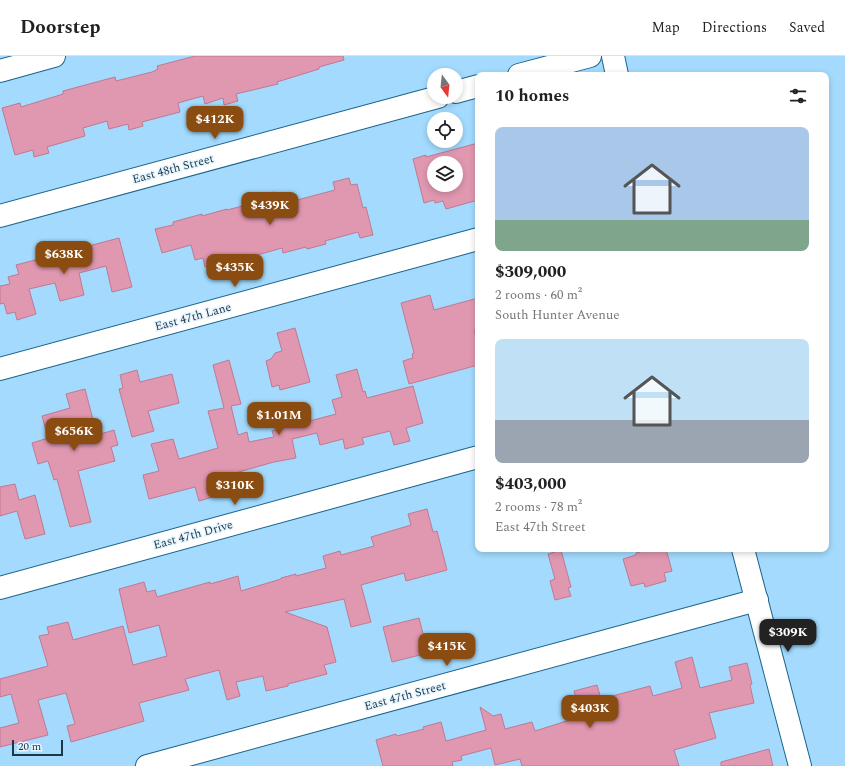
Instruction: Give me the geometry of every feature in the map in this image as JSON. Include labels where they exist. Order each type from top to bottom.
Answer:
[{"type":"street","points":[[0,71],[54,56]]},
{"type":"street","points":[[531,72],[590,56]]},
{"type":"street","points":[[613,56],[617,72]]},
{"type":"street","points":[[463,90],[475,87]]},
{"type":"street","name":"East 48th Street","points":[[0,216],[427,100]]},
{"type":"street","name":"East 47th Lane","points":[[0,369],[475,240]]},
{"type":"street","name":"East 47th Drive","points":[[0,588],[475,458]]},
{"type":"street","points":[[744,552],[800,766]]},
{"type":"street","name":"East 47th Street","points":[[147,766],[757,600]]},
{"type":"building","points":[[195,56],[343,56],[344,60],[277,82],[278,84],[236,94],[238,101],[224,105],[223,98],[205,104],[203,96],[178,103],[180,112],[142,122],[143,126],[129,130],[128,124],[109,129],[107,121],[83,128],[85,136],[47,147],[49,153],[34,157],[33,150],[15,155],[2,108],[20,103],[21,107],[63,94],[63,91],[115,77],[116,81],[152,72],[158,69],[157,66]]},
{"type":"building","points":[[475,144],[475,201],[446,209],[443,201],[435,203],[434,200],[424,203],[413,159],[426,155],[427,157],[427,192],[463,192],[463,156],[430,156]]},
{"type":"building","points":[[349,178],[351,185],[357,184],[363,208],[366,207],[373,235],[360,238],[358,232],[325,241],[326,244],[307,249],[306,247],[283,253],[282,248],[205,267],[203,258],[195,260],[191,245],[162,253],[155,229],[173,225],[173,222],[202,214],[202,216],[254,203],[252,198],[274,192],[278,205],[335,190],[333,182]]},
{"type":"building","points":[[119,238],[132,287],[112,292],[106,266],[79,273],[84,295],[60,301],[55,283],[29,289],[36,314],[17,320],[15,312],[7,314],[4,303],[0,304],[0,286],[10,284],[8,277],[19,274],[16,265]]},
{"type":"building","points":[[430,295],[434,310],[475,299],[475,366],[409,384],[403,361],[413,358],[412,354],[414,353],[401,303]]},
{"type":"building","points":[[295,328],[310,382],[280,390],[279,385],[272,387],[266,361],[271,359],[275,353],[282,351],[277,333]]},
{"type":"building","points":[[229,360],[241,404],[231,406],[238,435],[247,432],[249,442],[274,437],[272,431],[336,414],[332,400],[342,397],[336,375],[357,369],[363,392],[365,391],[367,398],[413,386],[423,423],[406,428],[410,441],[394,445],[390,431],[362,438],[364,444],[345,449],[343,439],[320,445],[317,433],[292,439],[296,458],[274,462],[221,477],[226,493],[199,501],[195,487],[149,499],[143,475],[159,471],[151,444],[173,439],[179,459],[218,448],[208,411],[224,408],[213,365]]},
{"type":"building","points":[[137,370],[140,382],[172,374],[179,403],[148,411],[154,431],[132,437],[119,389],[123,388],[120,375]]},
{"type":"building","points":[[85,389],[97,435],[114,430],[118,445],[111,447],[115,461],[78,471],[91,522],[70,527],[57,479],[54,480],[48,461],[38,464],[32,443],[48,438],[42,416],[70,408],[66,394]]},
{"type":"building","points":[[15,484],[19,500],[35,495],[45,534],[25,539],[17,511],[0,516],[0,487]]},
{"type":"building","points":[[427,509],[433,532],[437,531],[447,570],[406,581],[404,573],[361,585],[371,622],[351,627],[344,599],[285,612],[327,627],[336,662],[324,665],[327,674],[266,691],[263,676],[236,682],[240,696],[227,700],[219,670],[185,679],[189,690],[139,703],[144,721],[71,742],[67,726],[75,724],[66,693],[38,700],[48,735],[0,747],[0,728],[19,723],[11,694],[0,697],[0,679],[48,666],[39,636],[49,634],[47,627],[68,622],[73,640],[123,626],[133,665],[167,656],[159,625],[129,633],[119,589],[144,582],[147,592],[155,590],[157,597],[210,582],[210,584],[238,576],[241,591],[281,578],[296,574],[296,576],[326,568],[323,556],[340,551],[341,555],[374,546],[371,537],[411,525],[408,514]]},
{"type":"building","points":[[562,552],[571,587],[568,588],[571,596],[555,600],[550,581],[555,579],[548,554]]},
{"type":"building","points":[[667,552],[672,571],[664,573],[666,581],[645,587],[644,583],[631,586],[623,559],[636,555],[636,553]]},
{"type":"building","points":[[419,618],[428,653],[392,662],[383,627]]},
{"type":"building","points":[[692,657],[700,688],[732,680],[729,667],[747,663],[752,684],[750,685],[754,703],[709,713],[716,738],[674,750],[679,766],[522,766],[520,759],[495,765],[491,748],[461,756],[462,760],[452,762],[453,766],[383,766],[376,740],[396,734],[397,736],[424,729],[423,727],[441,722],[446,741],[486,730],[480,707],[493,716],[501,714],[505,729],[532,722],[535,731],[576,718],[575,716],[581,714],[574,691],[597,685],[601,699],[650,686],[653,696],[682,688],[675,662]]},
{"type":"building","points":[[769,749],[773,766],[721,766],[721,762]]}]
